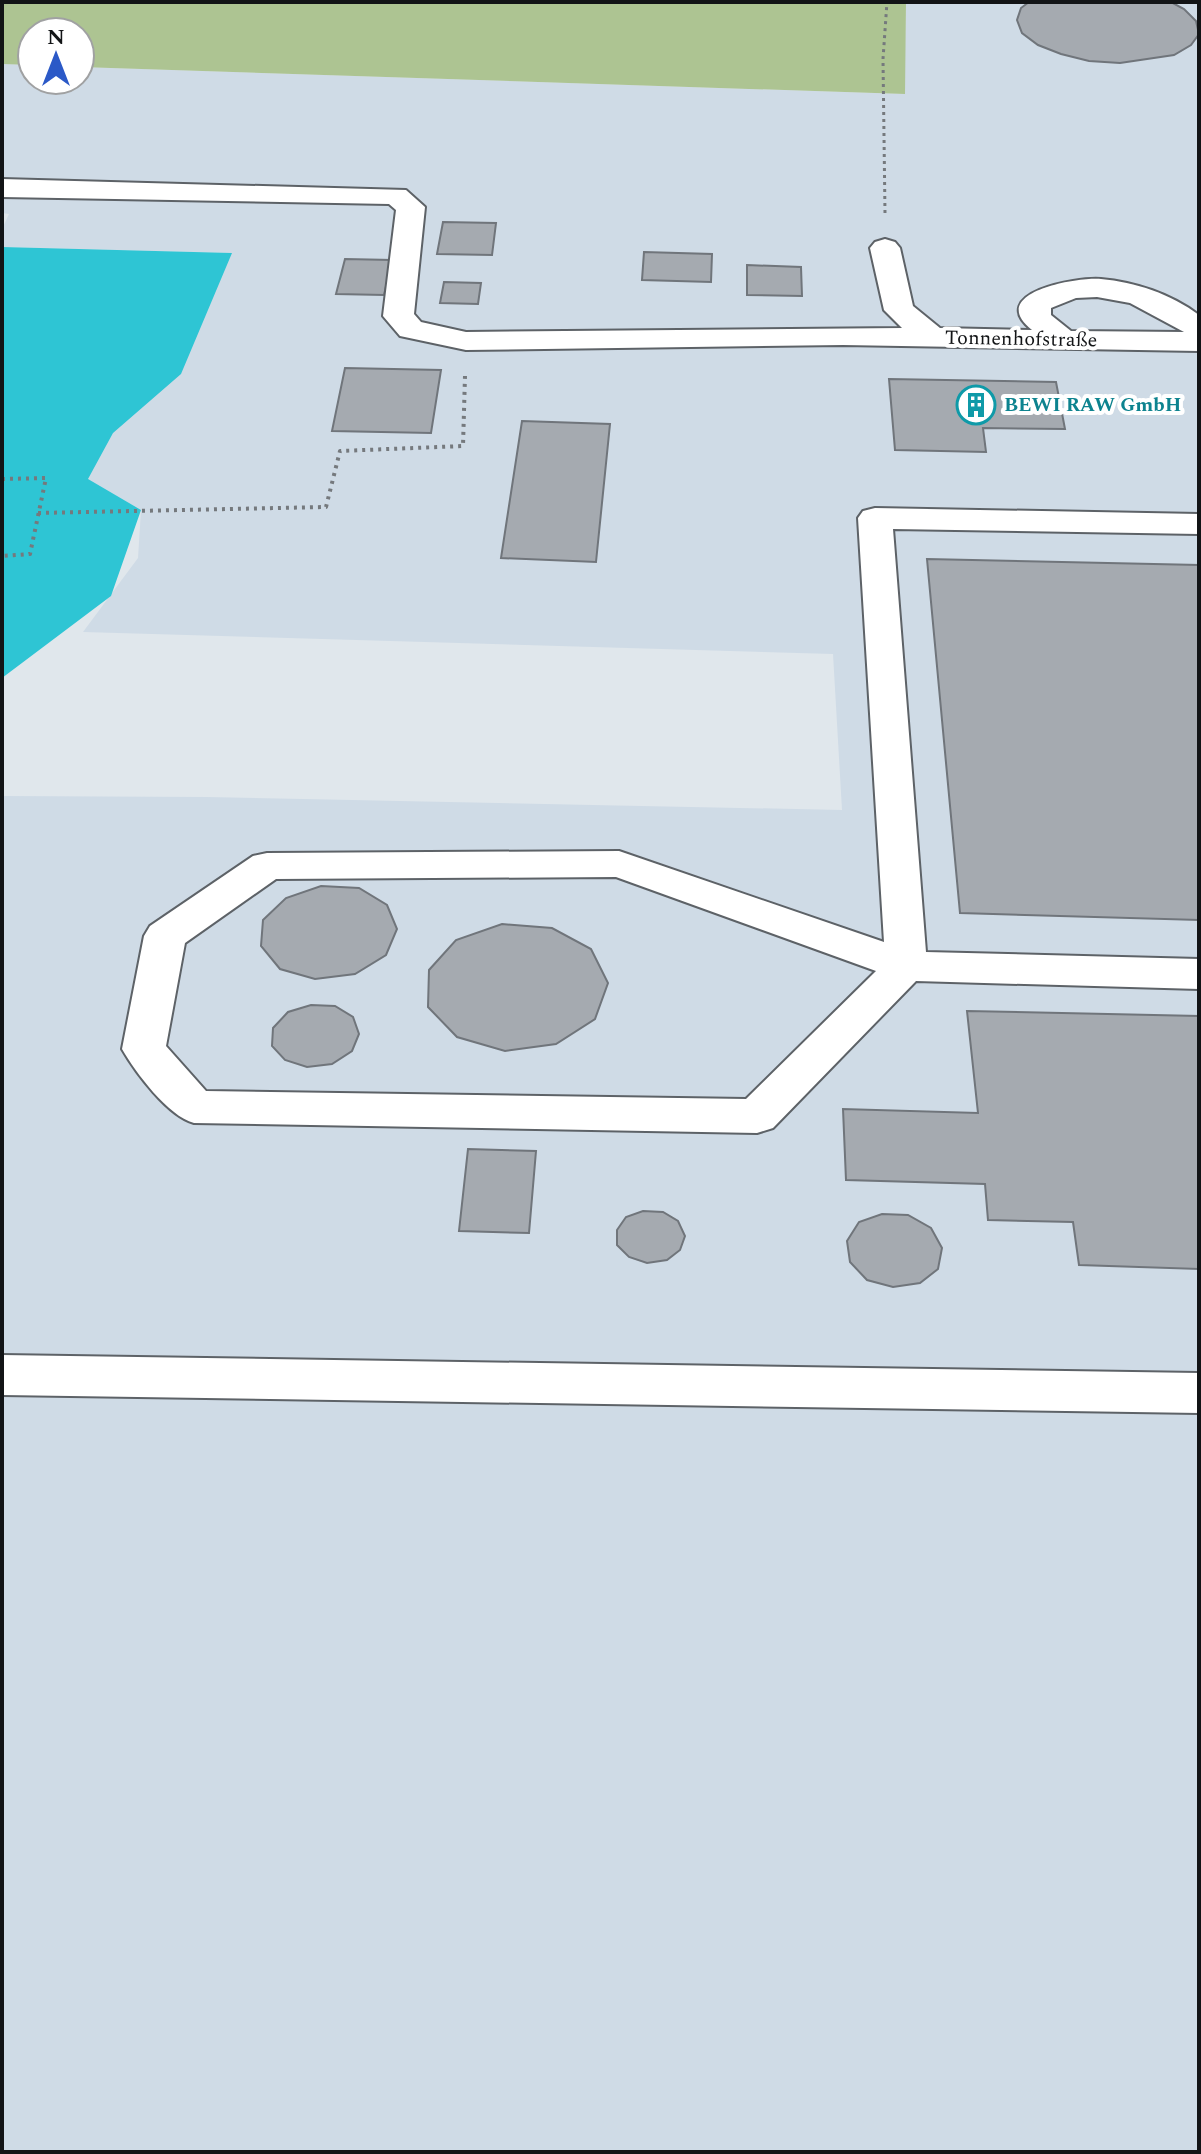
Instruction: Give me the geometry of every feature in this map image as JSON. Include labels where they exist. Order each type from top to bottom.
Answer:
[{"type":"street","name":"Tonnenhofstraße","points":[[2,188],[396,196],[411,207],[398,316],[411,329],[466,341],[843,336],[1199,342]]},
{"type":"street","points":[[885,248],[899,310],[932,337]]},
{"type":"street","points":[[1064,340],[1036,318],[1035,304],[1053,291],[1090,287],[1131,293],[1162,305],[1199,329]]},
{"type":"street","points":[[1199,524],[875,518],[906,966],[757,1116],[194,1107],[144,1049],[165,936],[267,866],[619,864],[906,966],[1199,974]]},
{"type":"street","points":[[2,1375],[1199,1393]]},
{"type":"path","points":[[885,248],[883,59],[887,2]]},
{"type":"path","points":[[38,513],[326,507],[340,451],[463,446],[466,341]]},
{"type":"path","points":[[2,479],[46,478],[30,554],[2,556]]},
{"type":"shaded area","points":[[906,2],[1199,2],[1199,2152],[2,2152],[2,796],[207,797],[842,810],[833,654],[83,632],[138,558],[141,510],[88,480],[101,426],[231,253],[2,247],[2,229],[9,214],[2,213],[2,64],[16,64],[16,96],[96,96],[96,68],[904,94]]},
{"type":"green space","points":[[2,2],[906,2],[905,94],[96,68],[96,16],[16,16],[16,64],[2,64]]},
{"type":"water","points":[[2,247],[232,253],[181,374],[113,433],[88,479],[141,510],[111,596],[2,678]]},
{"type":"building","points":[[1029,2],[1171,2],[1196,21],[1199,34],[1191,45],[1174,55],[1120,63],[1089,61],[1038,45],[1022,33],[1017,20],[1021,8]]},
{"type":"building","points":[[443,222],[496,223],[492,255],[437,254]]},
{"type":"building","points":[[644,252],[712,254],[711,282],[642,280]]},
{"type":"building","points":[[345,259],[392,260],[384,295],[336,294]]},
{"type":"building","points":[[747,265],[801,267],[802,296],[747,295]]},
{"type":"building","points":[[444,282],[481,283],[478,304],[440,303]]},
{"type":"building","points":[[345,368],[441,370],[431,433],[332,431]]},
{"type":"building","name":"BEWI RAW GmbH","points":[[889,379],[1056,382],[1065,429],[983,428],[986,452],[895,450]]},
{"type":"building","points":[[522,421],[610,424],[596,562],[501,558]]},
{"type":"building","points":[[927,559],[1199,565],[1199,920],[960,913]]},
{"type":"building","points":[[321,886],[359,888],[387,905],[397,929],[386,955],[355,974],[315,979],[280,969],[261,946],[263,920],[286,898]]},
{"type":"building","points":[[502,924],[552,928],[591,949],[608,983],[595,1019],[556,1044],[505,1051],[457,1037],[428,1007],[429,970],[456,940]]},
{"type":"building","points":[[311,1005],[335,1006],[353,1017],[359,1034],[352,1051],[332,1064],[307,1067],[285,1060],[272,1046],[273,1028],[288,1012]]},
{"type":"building","points":[[967,1011],[1199,1016],[1199,1269],[1079,1265],[1073,1222],[988,1220],[985,1184],[846,1180],[843,1109],[978,1113]]},
{"type":"building","points":[[468,1149],[536,1151],[529,1233],[459,1231]]},
{"type":"building","points":[[643,1211],[663,1212],[678,1221],[685,1236],[680,1250],[667,1260],[647,1263],[629,1257],[617,1245],[617,1230],[626,1217]]},
{"type":"building","points":[[882,1214],[908,1215],[931,1228],[942,1248],[938,1269],[920,1283],[893,1287],[867,1280],[850,1262],[847,1241],[859,1222]]},
{"type":"place","name":"BEWI RAW GmbH","points":[[976,405]]}]
